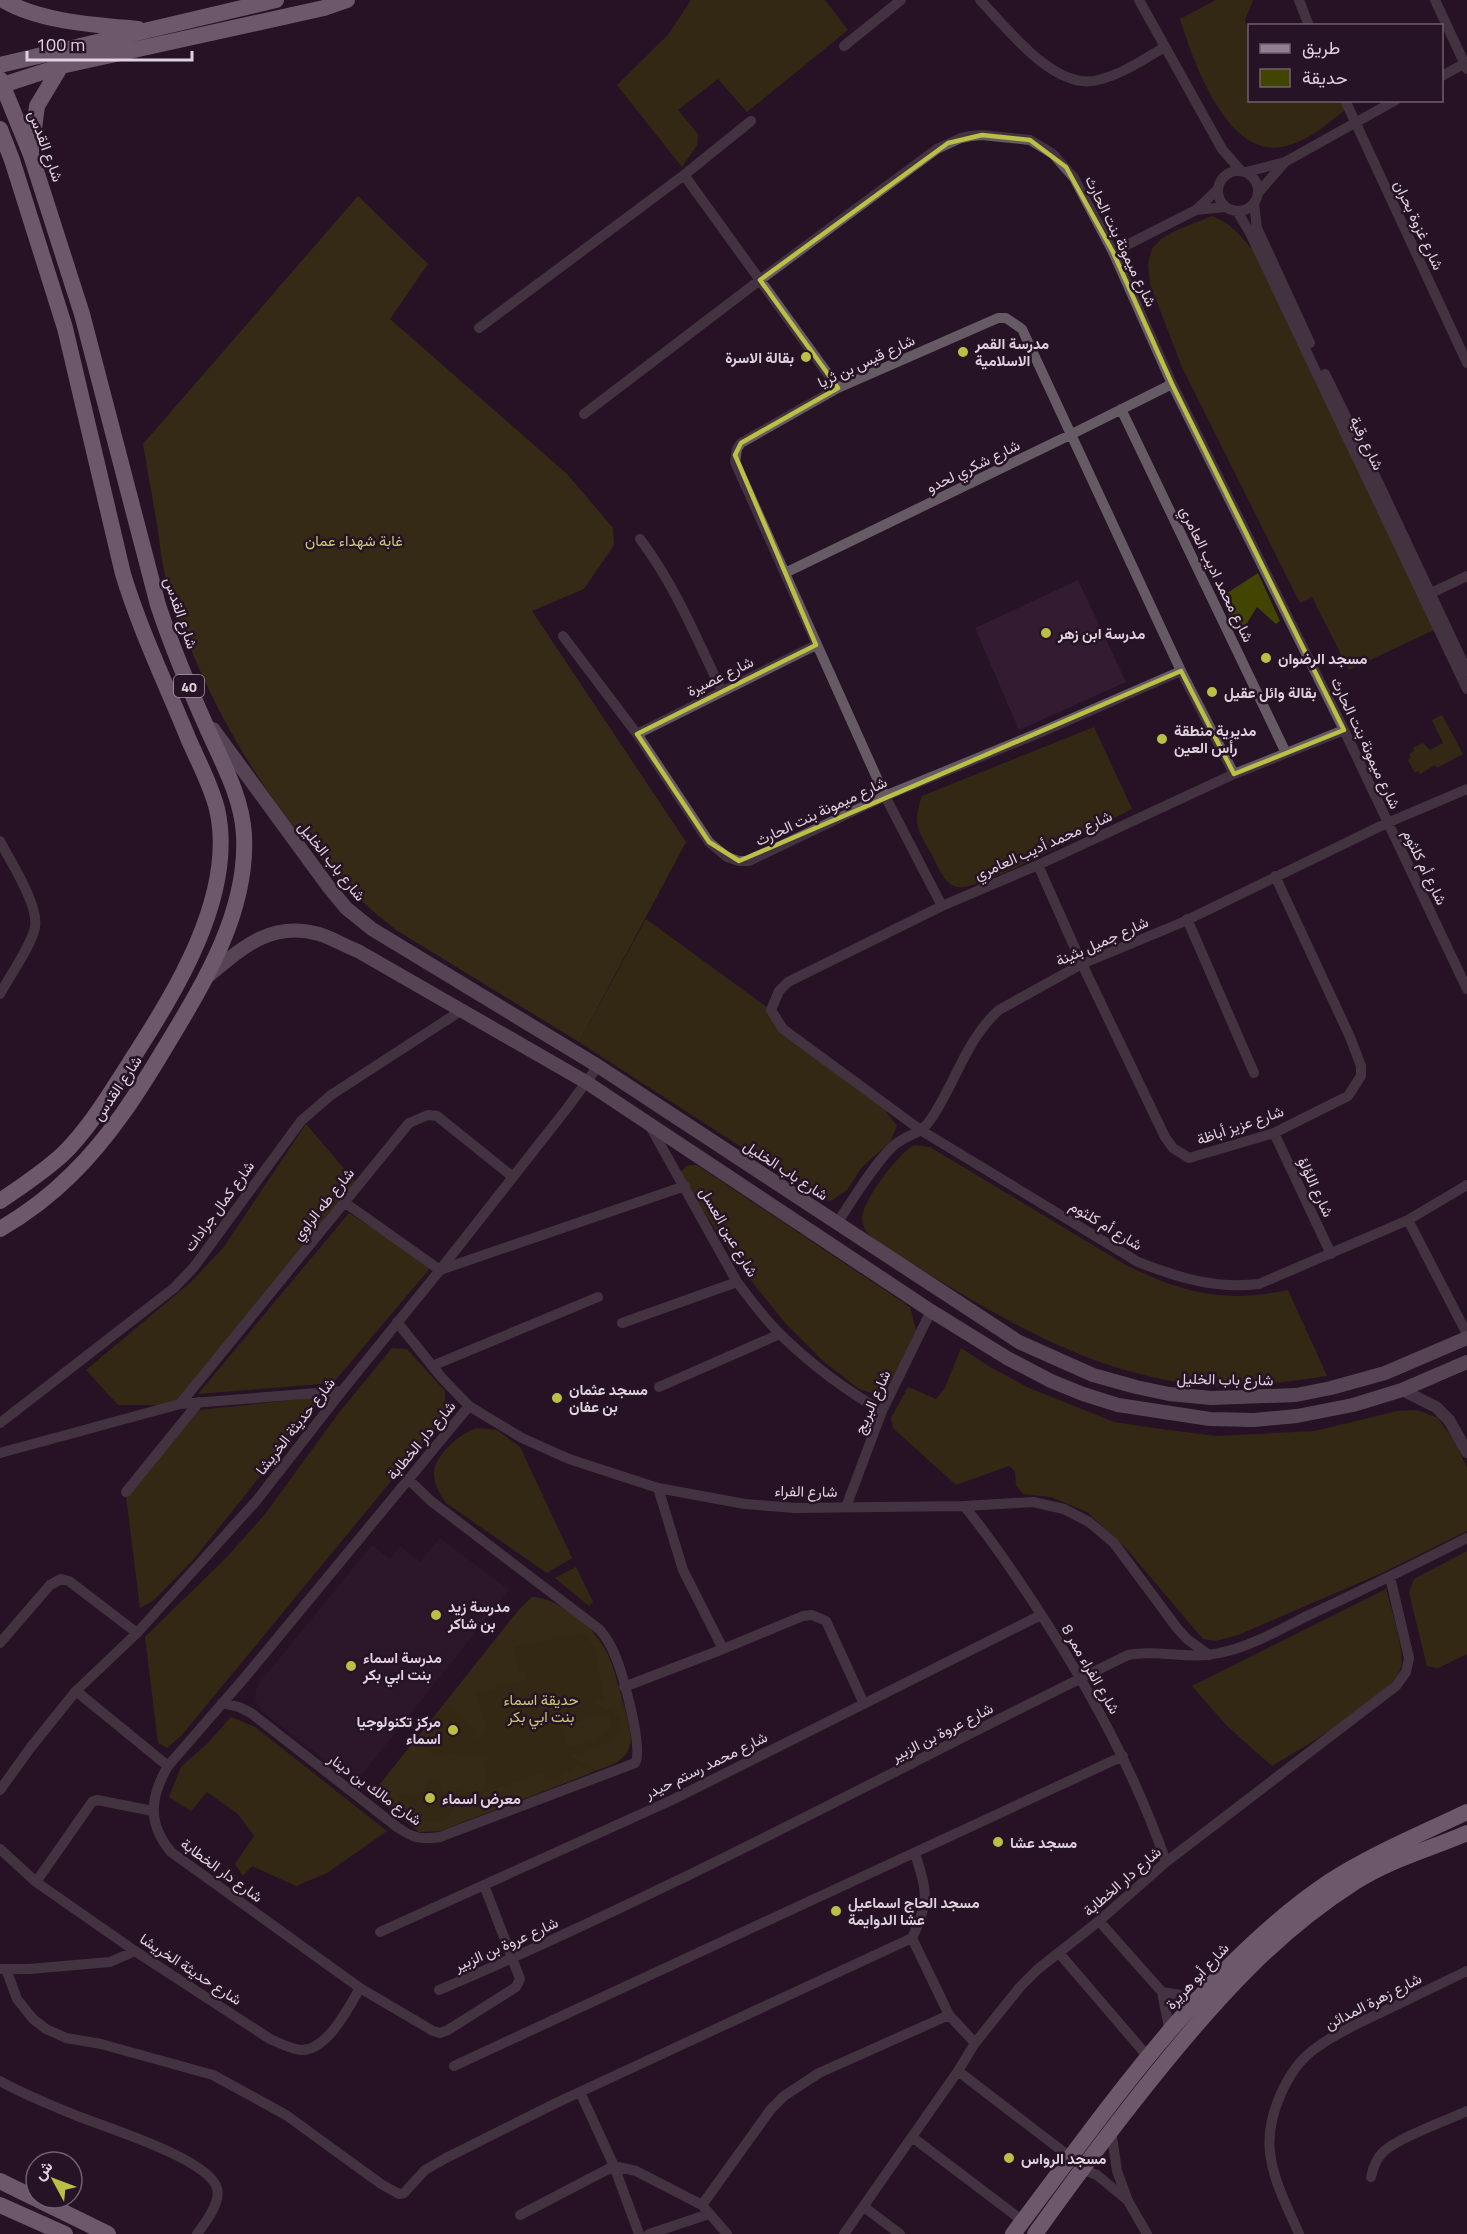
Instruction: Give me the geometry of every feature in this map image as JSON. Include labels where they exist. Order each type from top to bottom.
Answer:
[{"type":"highway","points":[[3,0],[39,14],[81,23],[153,30]]},
{"type":"highway","points":[[0,65],[276,0]]},
{"type":"highway","points":[[1,83],[60,66],[324,8],[347,0]]},
{"type":"highway","points":[[31,154],[37,106],[60,66]]},
{"type":"highway","name":"شارع القدس","points":[[0,1229],[56,1190],[74,1173],[124,1113],[146,1079],[207,978],[233,909],[242,870],[244,835],[239,806],[169,637],[153,588],[82,314],[31,154],[1,83]]},
{"type":"highway","name":"شارع القدس","points":[[0,129],[65,328],[133,608],[206,779],[217,810],[221,850],[215,887],[206,920],[163,1010],[98,1110],[70,1146],[25,1184],[0,1201]]},
{"type":"highway","name":"شارع أبو هريرة","points":[[1035,2234],[1076,2163],[1149,2058],[1199,1998],[1256,1940],[1328,1883],[1376,1855],[1467,1812]]},
{"type":"highway","name":"شارع أبو هريرة","points":[[1020,2229],[1076,2163],[1111,2130],[1227,1989],[1260,1955],[1298,1923],[1356,1881],[1393,1863],[1466,1834]]},
{"type":"highway","points":[[0,2181],[108,2234]]},
{"type":"highway","points":[[0,2205],[65,2234]]},
{"type":"main road","name":"شارع باب الخليل","points":[[200,713],[346,908],[372,929],[598,1066],[1019,1342],[1093,1375],[1169,1394],[1210,1398],[1296,1395],[1385,1373],[1467,1336]]},
{"type":"main road","points":[[207,978],[246,945],[279,931],[318,934],[358,951],[586,1082],[931,1311],[1007,1358],[1051,1381],[1118,1405],[1210,1419],[1254,1420],[1297,1416],[1353,1405],[1402,1390],[1467,1362]]},
{"type":"street","points":[[844,46],[901,0]]},
{"type":"street","points":[[980,0],[1040,61],[1061,76],[1078,82],[1096,81],[1119,74],[1165,47]]},
{"type":"street","points":[[1139,0],[1222,149],[1256,181],[1258,193]]},
{"type":"street","points":[[1299,0],[1308,24]]},
{"type":"street","points":[[1435,0],[1466,65],[1443,76]]},
{"type":"street","name":"شارع غزوة بحران","points":[[1346,102],[1467,363]]},
{"type":"street","points":[[1223,177],[1229,173],[1244,172],[1285,162],[1392,102]]},
{"type":"street","points":[[479,328],[684,175],[751,121]]},
{"type":"street","name":"شارع ميمونة بنت الحارث","points":[[584,414],[760,280],[937,150],[961,138],[982,135],[1030,140],[1053,154],[1066,167],[1113,252],[1172,384],[1344,730],[1387,823]]},
{"type":"street","points":[[1222,149],[1223,177],[1218,196],[1225,207]]},
{"type":"street","points":[[1196,210],[1225,207],[1237,211],[1249,208],[1254,204],[1258,193],[1285,162]]},
{"type":"street","points":[[684,175],[838,388]]},
{"type":"street","points":[[1113,252],[1196,210],[1218,189]]},
{"type":"street","name":"شارع رقية","points":[[1254,204],[1257,228],[1296,316],[1428,594],[1467,689]]},
{"type":"street","name":"شارع رقية","points":[[1237,211],[1250,232],[1288,317],[1467,671]]},
{"type":"street","name":"شارع قيس بن ثريا","points":[[942,906],[885,796],[735,462],[735,455],[741,443],[838,388],[998,318],[1006,318],[1022,329],[1181,671],[1234,774]]},
{"type":"street","name":"شارع شكري لحدو","points":[[785,573],[1172,384]]},
{"type":"street","name":"شارع محمد اديب العامري","points":[[1121,409],[1287,753]]},
{"type":"street","points":[[640,539],[662,571],[723,691]]},
{"type":"street","points":[[1428,594],[1467,576]]},
{"type":"street","name":"شارع ميمونة بنت الحارث","points":[[562,636],[637,734],[709,842],[719,852],[739,861],[749,861],[885,796],[1181,671]]},
{"type":"street","name":"شارع عصيرة","points":[[637,734],[816,645]]},
{"type":"street","name":"شارع محمد أديب العامري","points":[[771,1010],[778,992],[788,982],[942,906],[1038,865],[1234,774],[1344,730]]},
{"type":"street","name":"شارع جميل بثينة","points":[[837,1223],[890,1149],[905,1138],[922,1131],[932,1118],[974,1040],[999,1010],[1082,964],[1187,920],[1387,823],[1467,789]]},
{"type":"street","name":"شارع أم كلثوم","points":[[1387,823],[1467,989]]},
{"type":"street","points":[[0,841],[28,897],[34,914],[35,927],[0,994]]},
{"type":"street","name":"شارع عزيز أباظة","points":[[1038,865],[1082,964],[1165,1137],[1173,1148],[1189,1158],[1274,1133],[1348,1096],[1361,1076],[1361,1066],[1350,1037],[1275,876]]},
{"type":"street","points":[[1187,920],[1254,1073]]},
{"type":"street","name":"شارع كمال جرادات","points":[[0,1423],[174,1288],[194,1267],[301,1121],[331,1095],[462,1010]]},
{"type":"street","name":"شارع أم كلثوم","points":[[771,1010],[783,1029],[922,1131],[1138,1262],[1171,1275],[1234,1286],[1259,1284],[1408,1220],[1467,1185]]},
{"type":"street","name":"شارع حديثة الخريشا","points":[[0,1790],[31,1746],[76,1691],[137,1633],[257,1500],[598,1066]]},
{"type":"street","name":"شارع طه الراوي","points":[[180,1404],[409,1123],[428,1115],[437,1116],[513,1177]]},
{"type":"street","name":"شارع عين العسل","points":[[648,1123],[738,1282],[780,1334],[839,1385],[882,1411]]},
{"type":"street","name":"شارع اللؤلؤ","points":[[1274,1133],[1331,1254]]},
{"type":"street","points":[[344,1202],[440,1270],[685,1186]]},
{"type":"street","points":[[1408,1220],[1467,1336]]},
{"type":"street","points":[[622,1323],[738,1282]]},
{"type":"street","points":[[432,1366],[598,1297]]},
{"type":"street","name":"شارع البريج","points":[[846,1507],[882,1411],[931,1311]]},
{"type":"street","name":"شارع الفراء","points":[[397,1322],[432,1366],[469,1406],[522,1438],[569,1459],[658,1488],[745,1504],[795,1508],[964,1506],[1033,1502],[1064,1509],[1089,1522],[1114,1543],[1187,1639],[1209,1654]]},
{"type":"street","points":[[659,1387],[780,1334]]},
{"type":"street","points":[[1402,1390],[1436,1407],[1449,1420],[1467,1452]]},
{"type":"street","points":[[0,1453],[180,1404],[342,1391]]},
{"type":"street","points":[[126,1492],[199,1402]]},
{"type":"street","name":"شارع دار الخطابة","points":[[469,1406],[168,1766],[159,1782],[153,1811],[161,1840],[171,1852],[360,1988],[420,2024],[440,2033],[516,1987],[519,1979],[484,1885]]},
{"type":"street","name":"شارع مالك بن دينار","points":[[222,1703],[251,1713],[397,1827],[410,1836],[424,1839],[440,1837],[635,1763],[638,1750],[634,1722],[615,1656],[599,1629],[431,1501],[408,1479]]},
{"type":"street","points":[[658,1488],[683,1570],[723,1649]]},
{"type":"street","name":"شارع الفراء ممر 8","points":[[964,1506],[988,1535],[1082,1678],[1123,1756],[1166,1862]]},
{"type":"street","name":"شارع عروة بن الزبير","points":[[439,1990],[512,1959],[702,1868],[1134,1654],[1219,1653],[1257,1640],[1467,1538]]},
{"type":"street","name":"شارع دار الخطابة","points":[[844,2234],[958,2071],[975,2043],[1020,1987],[1166,1862],[1396,1686],[1406,1672],[1409,1658],[1390,1577]]},
{"type":"street","points":[[0,1643],[50,1585],[61,1578],[69,1581],[137,1633]]},
{"type":"street","name":"شارع محمد رستم حيدر","points":[[380,1932],[672,1800],[1041,1615]]},
{"type":"street","points":[[624,1687],[803,1616],[819,1617],[826,1621],[864,1704]]},
{"type":"street","points":[[76,1691],[168,1766]]},
{"type":"street","points":[[454,2066],[1123,1756]]},
{"type":"street","points":[[36,1882],[92,1802],[97,1800],[153,1811]]},
{"type":"street","name":"شارع حديثة الخريشا","points":[[0,1849],[36,1882],[135,1951],[270,2039],[289,2047],[304,2050],[320,2044],[334,2029],[360,1988]]},
{"type":"street","points":[[135,1951],[110,1962],[3,1969],[17,1999],[33,2019],[46,2029],[66,2038],[101,2044],[213,2075],[286,2115],[381,2184],[399,2194],[404,2193],[434,2164],[580,2092],[912,1938],[925,1906],[922,1876],[915,1853]]},
{"type":"street","points":[[1099,1921],[1162,1992],[1170,2032]]},
{"type":"street","points":[[912,1938],[949,2015],[975,2043]]},
{"type":"street","points":[[1059,1953],[1149,2058]]},
{"type":"street","name":"شارع زهرة المدائن","points":[[1299,2234],[1275,2180],[1269,2152],[1270,2123],[1279,2097],[1293,2073],[1314,2049],[1348,2028],[1467,1971]]},
{"type":"street","points":[[1162,1992],[1199,1998]]},
{"type":"street","points":[[649,2234],[705,2210],[771,2109],[784,2096],[819,2073],[949,2015]]},
{"type":"street","points":[[958,2071],[1076,2163],[1097,2175],[1128,2201]]},
{"type":"street","points":[[0,2081],[71,2113],[166,2150],[186,2160],[212,2179],[217,2188],[217,2197],[197,2234]]},
{"type":"street","points":[[580,2092],[614,2166],[639,2234]]},
{"type":"street","points":[[1371,2177],[1374,2164],[1382,2153],[1396,2144],[1467,2111]]},
{"type":"street","points":[[1111,2130],[1115,2161],[1128,2201],[1148,2234]]},
{"type":"street","points":[[912,2137],[1020,2229]]},
{"type":"street","points":[[520,2215],[614,2166],[636,2172],[705,2210],[727,2234]]},
{"type":"street","points":[[864,2207],[900,2234]]},
{"type":"highlighted area","points":[[982,135],[1030,140],[1066,167],[1113,252],[1172,384],[1344,730],[1234,774],[1181,671],[739,861],[709,842],[637,734],[816,645],[735,455],[741,443],[838,388],[760,280],[948,143]]},
{"type":"shaded area","points":[[1078,580],[1126,682],[1019,730],[975,628]]},
{"type":"shaded area","points":[[440,1538],[509,1590],[363,1773],[353,1776],[343,1774],[262,1711],[255,1700],[256,1690],[372,1545],[390,1559],[400,1546],[420,1562]]},
{"type":"green space","points":[[691,0],[825,0],[848,30],[747,112],[718,79],[678,110],[698,134],[697,145],[682,167],[617,85],[668,35]]},
{"type":"green space","points":[[1216,0],[1253,0],[1245,20],[1248,28],[1248,102],[1341,102],[1345,110],[1310,136],[1286,146],[1265,147],[1247,139],[1230,124],[1216,104],[1194,58],[1180,19]]},
{"type":"green space","name":"غابة شهداء عمان","points":[[358,196],[428,264],[390,319],[567,474],[613,528],[614,545],[584,589],[532,611],[686,842],[579,1042],[396,930],[356,896],[319,857],[285,815],[254,770],[226,723],[181,625],[165,575],[143,444]]},
{"type":"green space","points":[[1212,216],[1230,227],[1254,252],[1436,629],[1349,670],[1312,597],[1300,603],[1182,367],[1150,284],[1148,264],[1152,249],[1161,239]]},
{"type":"green space","points":[[1258,573],[1280,621],[1276,624],[1257,607],[1239,636],[1221,597]]},
{"type":"green space","points":[[1442,715],[1463,754],[1437,768],[1435,765],[1420,774],[1418,771],[1415,773],[1408,760],[1411,758],[1409,754],[1414,751],[1413,748],[1423,743],[1430,750],[1443,743],[1432,720]]},
{"type":"green space","points":[[1094,727],[1132,809],[989,879],[969,886],[957,887],[948,882],[918,827],[917,814],[922,796]]},
{"type":"green space","points":[[646,919],[771,1010],[776,1020],[874,1096],[897,1126],[890,1142],[862,1167],[847,1190],[831,1201],[823,1200],[579,1042]]},
{"type":"green space","points":[[306,1124],[358,1185],[174,1405],[118,1405],[86,1370],[191,1282],[223,1248]]},
{"type":"green space","points":[[914,1145],[930,1147],[1124,1264],[1165,1282],[1184,1289],[1223,1296],[1265,1294],[1288,1290],[1327,1376],[1232,1386],[1170,1381],[1125,1370],[1080,1354],[995,1313],[873,1239],[864,1227],[862,1218],[868,1200],[882,1178]]},
{"type":"green space","points":[[688,1165],[697,1165],[910,1307],[918,1338],[881,1396],[859,1389],[823,1361],[786,1324],[748,1277],[678,1174]]},
{"type":"green space","points":[[349,1213],[432,1266],[333,1383],[198,1394]]},
{"type":"green space","points":[[392,1348],[407,1349],[445,1391],[445,1410],[434,1429],[181,1736],[167,1748],[158,1743],[145,1637],[228,1556],[266,1513],[338,1414]]},
{"type":"green space","points":[[961,1348],[1029,1388],[1114,1422],[1168,1430],[1217,1436],[1315,1431],[1397,1411],[1417,1410],[1438,1418],[1457,1446],[1467,1468],[1467,1531],[1382,1573],[1238,1635],[1216,1641],[1203,1639],[1125,1547],[1087,1512],[1051,1497],[1023,1494],[1016,1485],[1015,1471],[1009,1466],[956,1485],[893,1428],[891,1418],[908,1387],[936,1399],[945,1388]]},
{"type":"green space","points":[[320,1397],[318,1404],[193,1560],[153,1601],[140,1608],[126,1496],[199,1410]]},
{"type":"green space","points":[[477,1428],[497,1430],[520,1447],[572,1558],[547,1573],[446,1503],[435,1484],[435,1469],[442,1454],[455,1440]]},
{"type":"green space","points":[[1467,1551],[1467,1654],[1438,1668],[1427,1666],[1409,1593],[1414,1579]]},
{"type":"green space","points":[[576,1567],[593,1602],[589,1606],[555,1578]]},
{"type":"green space","points":[[1386,1589],[1400,1642],[1402,1663],[1400,1670],[1379,1695],[1362,1708],[1272,1766],[1227,1726],[1192,1686]]},
{"type":"green space","name":"حديقة اسماء بنت ابي بكر","points":[[532,1597],[548,1601],[570,1612],[596,1635],[622,1697],[630,1728],[631,1743],[618,1762],[440,1831],[419,1832],[380,1800],[377,1788],[518,1611]]},
{"type":"green space","points":[[532,1597],[552,1602],[570,1613],[594,1634],[608,1655],[617,1680],[630,1736],[628,1751],[614,1763],[597,1770],[571,1756],[596,1748],[614,1738],[621,1724],[614,1713],[593,1701],[604,1698],[595,1648],[583,1633],[514,1647],[519,1673],[526,1672],[527,1679],[477,1694],[487,1730],[468,1743],[477,1731],[445,1703],[518,1611]]},
{"type":"green space","points":[[604,1714],[612,1720],[607,1732],[590,1742],[569,1747],[563,1727]]},
{"type":"green space","points":[[231,1717],[255,1727],[387,1831],[327,1873],[296,1886],[252,1866],[243,1876],[235,1864],[254,1836],[238,1814],[207,1792],[191,1811],[169,1797],[181,1767],[209,1742]]},
{"type":"green space","points":[[415,1740],[432,1753],[488,1757],[485,1790],[462,1793],[461,1789],[443,1792],[440,1784],[432,1780],[427,1783],[425,1792],[399,1794],[399,1803],[410,1803],[419,1819],[426,1821],[442,1820],[459,1802],[541,1773],[547,1779],[562,1775],[579,1764],[591,1773],[440,1831],[419,1832],[380,1800],[377,1788]]},
{"type":"place","name":"مدرسة القمر الاسلامية","points":[[963,352]]},
{"type":"place","name":"بقالة الاسرة","points":[[806,357]]},
{"type":"place","name":"مدرسة ابن زهر","points":[[1046,633]]},
{"type":"place","name":"مسجد الرضوان","points":[[1266,658]]},
{"type":"place","name":"بقالة وائل عقيل","points":[[1212,692]]},
{"type":"place","name":"مديرية منطقة رأس العين","points":[[1162,739]]},
{"type":"place","name":"مسجد عثمان بن عفان","points":[[557,1398]]},
{"type":"place","name":"مدرسة زيد بن شاكر","points":[[436,1615]]},
{"type":"place","name":"مدرسة اسماء بنت ابي بكر","points":[[351,1666]]},
{"type":"place","name":"مركز تكنولوجيا اسماء","points":[[453,1730]]},
{"type":"place","name":"معرض اسماء","points":[[430,1798]]},
{"type":"place","name":"مسجد عشا","points":[[998,1842]]},
{"type":"place","name":"مسجد الحاج اسماعيل عشا الدوايمة","points":[[836,1911]]},
{"type":"place","name":"مسجد الرواس","points":[[1009,2158]]}]
